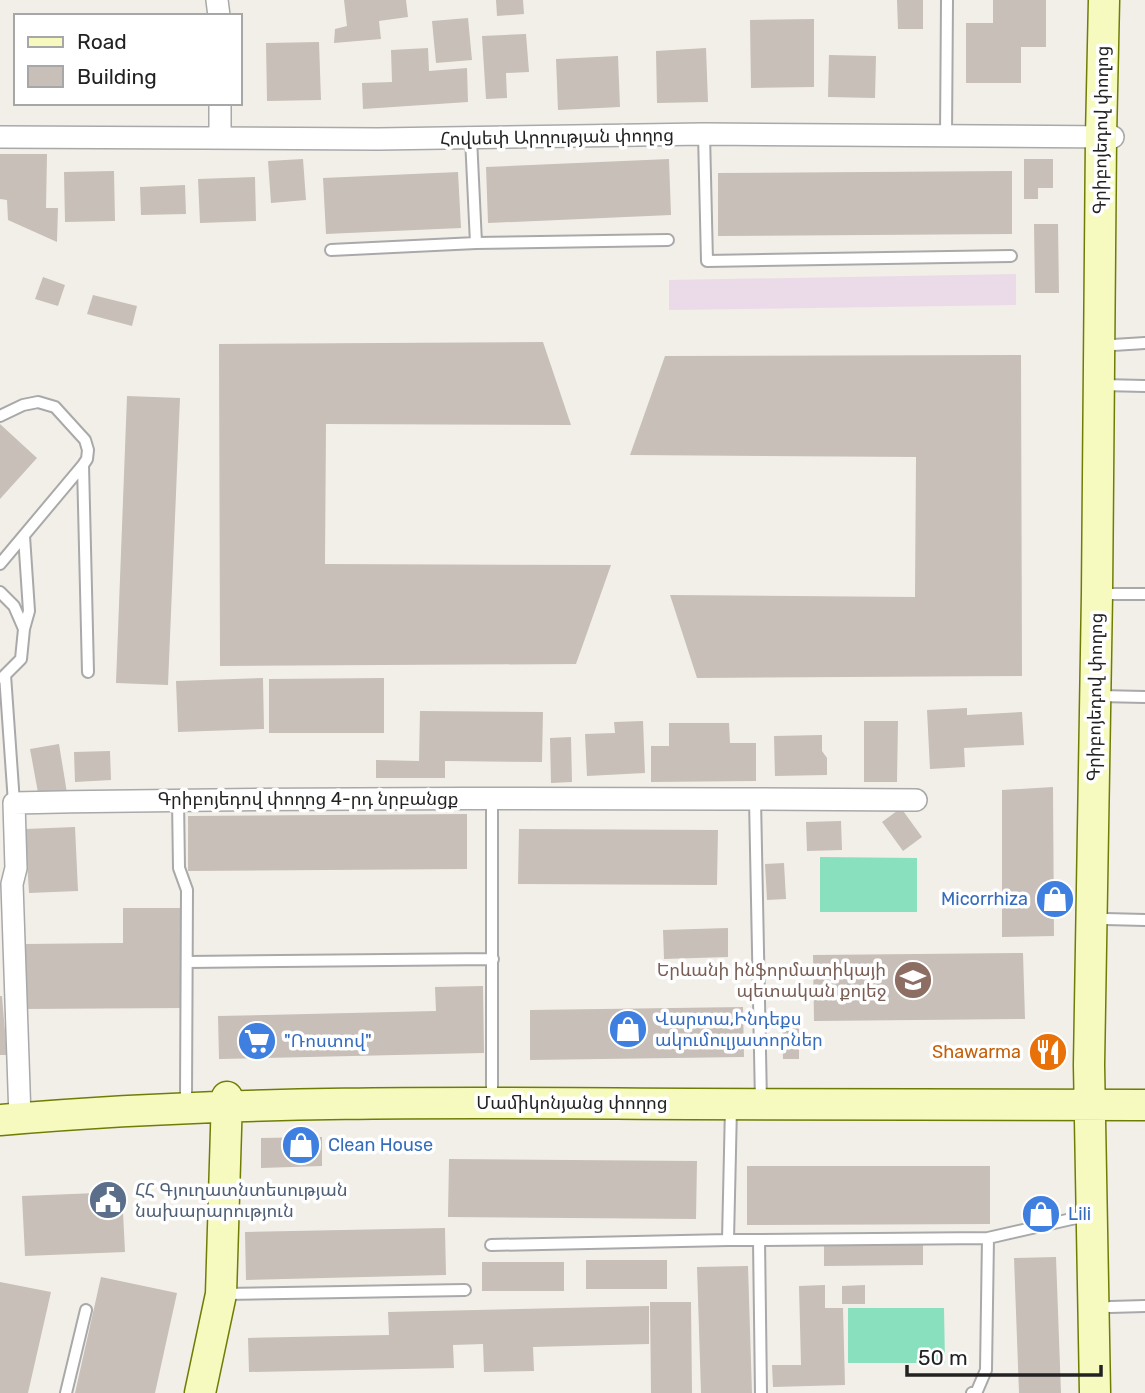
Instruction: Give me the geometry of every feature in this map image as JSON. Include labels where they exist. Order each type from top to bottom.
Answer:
[{"type":"street","name":"Գրիբոյեդով փողոց","points":[[1104,0],[1114,345],[1106,385]]},
{"type":"street","name":"Գրիբոյեդով փողոց","points":[[1111,1393],[1110,1307],[1099,1100],[1090,1011],[1104,594],[1107,137],[1117,0]]},
{"type":"street","points":[[220,105],[220,138]]},
{"type":"street","name":"Հովսեփ Արղության փողոց","points":[[0,136],[378,139],[704,134],[1107,137]]},
{"type":"street","name":"Գրիբոյեդով փողոց","points":[[1095,1393],[1092,1214],[1105,919],[1102,696]]},
{"type":"street","name":"Գրիբոյեդով փողոց 4-րդ նրբանցք","points":[[14,803],[492,798],[916,800]]},
{"type":"street","points":[[10,1114],[6,884],[16,868],[14,803]]},
{"type":"street","name":"Մամիկոնյանց փողոց","points":[[10,1114],[186,1107],[227,1102],[492,1095],[761,1100],[1099,1100],[1145,1095]]},
{"type":"street","name":"Մամիկոնյանց փողոց","points":[[10,1114],[187,1099],[227,1102],[731,1104],[761,1100]]},
{"type":"street","name":"Մամիկոնյանց փողոց","points":[[1099,1100],[1145,1105]]},
{"type":"street","points":[[200,1393],[221,1294],[227,1102]]},
{"type":"lane","points":[[946,136],[947,0]]},
{"type":"lane","points":[[704,134],[707,261],[1011,256]]},
{"type":"lane","points":[[471,138],[476,243]]},
{"type":"lane","points":[[331,250],[476,243],[668,240]]},
{"type":"lane","points":[[1114,345],[1145,343]]},
{"type":"lane","points":[[1106,385],[1145,386]]},
{"type":"lane","points":[[0,416],[23,405],[38,402],[55,407],[85,440],[88,450],[83,465],[0,564]]},
{"type":"lane","points":[[83,465],[88,673]]},
{"type":"lane","points":[[14,803],[3,677],[21,659],[29,611],[24,536]]},
{"type":"lane","points":[[0,592],[14,606],[24,629]]},
{"type":"lane","points":[[1104,594],[1145,594]]},
{"type":"lane","points":[[1102,696],[1145,697]]},
{"type":"lane","points":[[492,798],[492,1095]]},
{"type":"lane","points":[[755,799],[761,1100]]},
{"type":"lane","points":[[177,800],[179,867],[187,890],[187,1099]]},
{"type":"lane","points":[[1105,919],[1145,920]]},
{"type":"lane","points":[[188,962],[492,959]]},
{"type":"lane","points":[[728,1240],[731,1104]]},
{"type":"lane","points":[[491,1245],[988,1238],[1092,1214]]},
{"type":"lane","points":[[972,1393],[977,1391],[986,1370],[988,1238]]},
{"type":"lane","points":[[759,1240],[761,1393]]},
{"type":"lane","points":[[221,1294],[465,1290]]},
{"type":"lane","points":[[1110,1307],[1145,1306]]},
{"type":"lane","points":[[66,1393],[86,1310]]},
{"type":"shaded area","points":[[1016,274],[1016,305],[669,310],[669,280]]},
{"type":"green space","points":[[820,857],[917,858],[917,912],[820,912]]},
{"type":"green space","points":[[848,1308],[944,1308],[945,1363],[848,1363]]},
{"type":"building","points":[[344,0],[406,0],[408,17],[379,21],[381,39],[334,43],[335,29],[347,26]]},
{"type":"building","points":[[496,0],[523,0],[524,14],[497,16]]},
{"type":"building","points":[[897,0],[923,0],[923,29],[898,29]]},
{"type":"building","points":[[993,0],[1046,0],[1046,47],[1021,47],[1021,83],[966,83],[966,23],[993,23]]},
{"type":"building","points":[[468,18],[472,60],[436,63],[432,21]]},
{"type":"building","points":[[814,19],[814,87],[751,88],[750,20]]},
{"type":"building","points":[[526,34],[529,72],[506,73],[507,98],[486,99],[482,36]]},
{"type":"building","points":[[319,42],[321,100],[267,101],[266,43]]},
{"type":"building","points":[[428,48],[429,71],[467,68],[468,102],[363,109],[362,83],[392,82],[391,50]]},
{"type":"building","points":[[706,48],[708,102],[657,103],[656,51]]},
{"type":"building","points":[[829,55],[876,56],[875,98],[828,97]]},
{"type":"building","points":[[618,56],[620,107],[558,110],[556,59]]},
{"type":"building","points":[[0,154],[47,154],[46,208],[58,208],[57,242],[8,220],[7,200],[0,199]]},
{"type":"building","points":[[303,159],[306,200],[271,203],[268,161]]},
{"type":"building","points":[[669,159],[671,215],[488,223],[486,167]]},
{"type":"building","points":[[1024,159],[1053,159],[1053,188],[1038,188],[1038,199],[1024,199]]},
{"type":"building","points":[[114,171],[115,221],[65,222],[64,172]]},
{"type":"building","points":[[1012,171],[1012,234],[718,236],[718,173]]},
{"type":"building","points":[[458,172],[461,228],[326,234],[323,178]]},
{"type":"building","points":[[255,177],[256,221],[200,223],[198,179]]},
{"type":"building","points":[[185,185],[186,214],[141,215],[140,187]]},
{"type":"building","points":[[1034,224],[1058,224],[1059,293],[1035,293]]},
{"type":"building","points":[[43,277],[65,285],[58,306],[35,299]]},
{"type":"building","points":[[93,295],[137,306],[132,326],[87,314]]},
{"type":"building","points":[[543,342],[571,425],[326,424],[325,564],[611,565],[576,664],[220,666],[219,344]]},
{"type":"building","points":[[1021,355],[1022,676],[697,678],[670,595],[915,597],[916,457],[630,455],[665,356]]},
{"type":"building","points":[[127,396],[180,398],[168,685],[116,683]]},
{"type":"building","points":[[0,424],[37,458],[0,499]]},
{"type":"building","points":[[263,678],[264,729],[178,732],[176,681]]},
{"type":"building","points":[[384,678],[384,733],[269,733],[269,679]]},
{"type":"building","points":[[967,708],[967,715],[1022,712],[1024,745],[964,748],[965,767],[930,769],[927,710]]},
{"type":"building","points":[[420,711],[543,712],[542,762],[445,761],[445,778],[376,778],[376,760],[419,761]]},
{"type":"building","points":[[643,721],[645,773],[587,776],[585,734],[615,733],[614,722]]},
{"type":"building","points":[[864,721],[898,721],[897,782],[864,782]]},
{"type":"building","points":[[669,723],[729,723],[730,743],[756,743],[756,781],[651,782],[651,746],[669,746]]},
{"type":"building","points":[[822,735],[822,751],[827,758],[827,775],[775,776],[774,736]]},
{"type":"building","points":[[571,737],[572,782],[551,783],[550,738]]},
{"type":"building","points":[[59,744],[67,793],[39,798],[30,749]]},
{"type":"building","points":[[110,751],[111,780],[75,782],[74,752]]},
{"type":"building","points":[[1053,787],[1054,936],[1002,937],[1002,790]]},
{"type":"building","points":[[901,808],[922,837],[903,851],[882,822]]},
{"type":"building","points":[[467,814],[467,869],[188,871],[188,816]]},
{"type":"building","points":[[841,821],[842,850],[807,851],[806,822]]},
{"type":"building","points":[[75,827],[78,891],[29,893],[25,829]]},
{"type":"building","points":[[519,829],[718,830],[717,885],[518,884]]},
{"type":"building","points":[[784,863],[786,899],[767,900],[765,864]]},
{"type":"building","points":[[123,908],[184,908],[184,1008],[24,1009],[24,944],[123,943]]},
{"type":"building","points":[[728,928],[728,957],[664,959],[663,930]]},
{"type":"building","points":[[1023,953],[1025,1019],[814,1021],[813,955]]},
{"type":"building","points":[[483,986],[484,1053],[219,1059],[218,1016],[436,1011],[435,987]]},
{"type":"building","points":[[2,996],[7,1055],[0,1055]]},
{"type":"building","points":[[743,1007],[744,1057],[530,1060],[530,1010]]},
{"type":"building","points":[[782,1022],[799,1022],[799,1059],[783,1059]]},
{"type":"building","points":[[1042,1045],[1054,1045],[1055,1058],[1042,1059]]},
{"type":"building","points":[[322,1137],[322,1166],[261,1168],[261,1138]]},
{"type":"building","points":[[449,1159],[697,1161],[696,1219],[448,1217]]},
{"type":"building","points":[[747,1166],[990,1166],[990,1224],[747,1225]]},
{"type":"building","points":[[122,1192],[125,1252],[25,1256],[22,1196]]},
{"type":"building","points":[[445,1228],[446,1275],[246,1280],[245,1232]]},
{"type":"building","points":[[923,1243],[923,1265],[824,1266],[824,1244]]},
{"type":"building","points":[[1056,1257],[1061,1393],[1019,1393],[1014,1258]]},
{"type":"building","points":[[586,1260],[667,1260],[667,1289],[586,1289]]},
{"type":"building","points":[[482,1262],[564,1262],[564,1291],[482,1291]]},
{"type":"building","points":[[748,1266],[752,1393],[701,1393],[697,1267]]},
{"type":"building","points":[[101,1277],[177,1293],[155,1393],[75,1393]]},
{"type":"building","points":[[0,1282],[51,1292],[28,1393],[0,1393]]},
{"type":"building","points":[[825,1285],[825,1308],[843,1308],[845,1385],[773,1387],[772,1365],[801,1365],[799,1286]]},
{"type":"building","points":[[865,1285],[865,1304],[842,1304],[842,1286]]},
{"type":"building","points":[[650,1302],[691,1302],[692,1393],[651,1393]]},
{"type":"building","points":[[649,1306],[649,1344],[533,1347],[534,1371],[484,1372],[483,1344],[453,1345],[454,1368],[249,1372],[248,1338],[389,1335],[388,1312]]},
{"type":"place","name":"Micorrhiza","points":[[1055,899]]},
{"type":"place","name":"Երևանի ինֆորմատիկայի պետական քոլեջ","points":[[913,980]]},
{"type":"place","name":"Վարտա,Ինդեքս ակումուլյատորներ","points":[[628,1029]]},
{"type":"place","name":"\"Ռոստով\"","points":[[257,1041]]},
{"type":"place","name":"Shawarma","points":[[1048,1052]]},
{"type":"place","name":"Clean House","points":[[301,1145]]},
{"type":"place","name":"ՀՀ Գյուղատնտեսության նախարարություն","points":[[108,1200]]},
{"type":"place","name":"Lili","points":[[1041,1214]]}]
